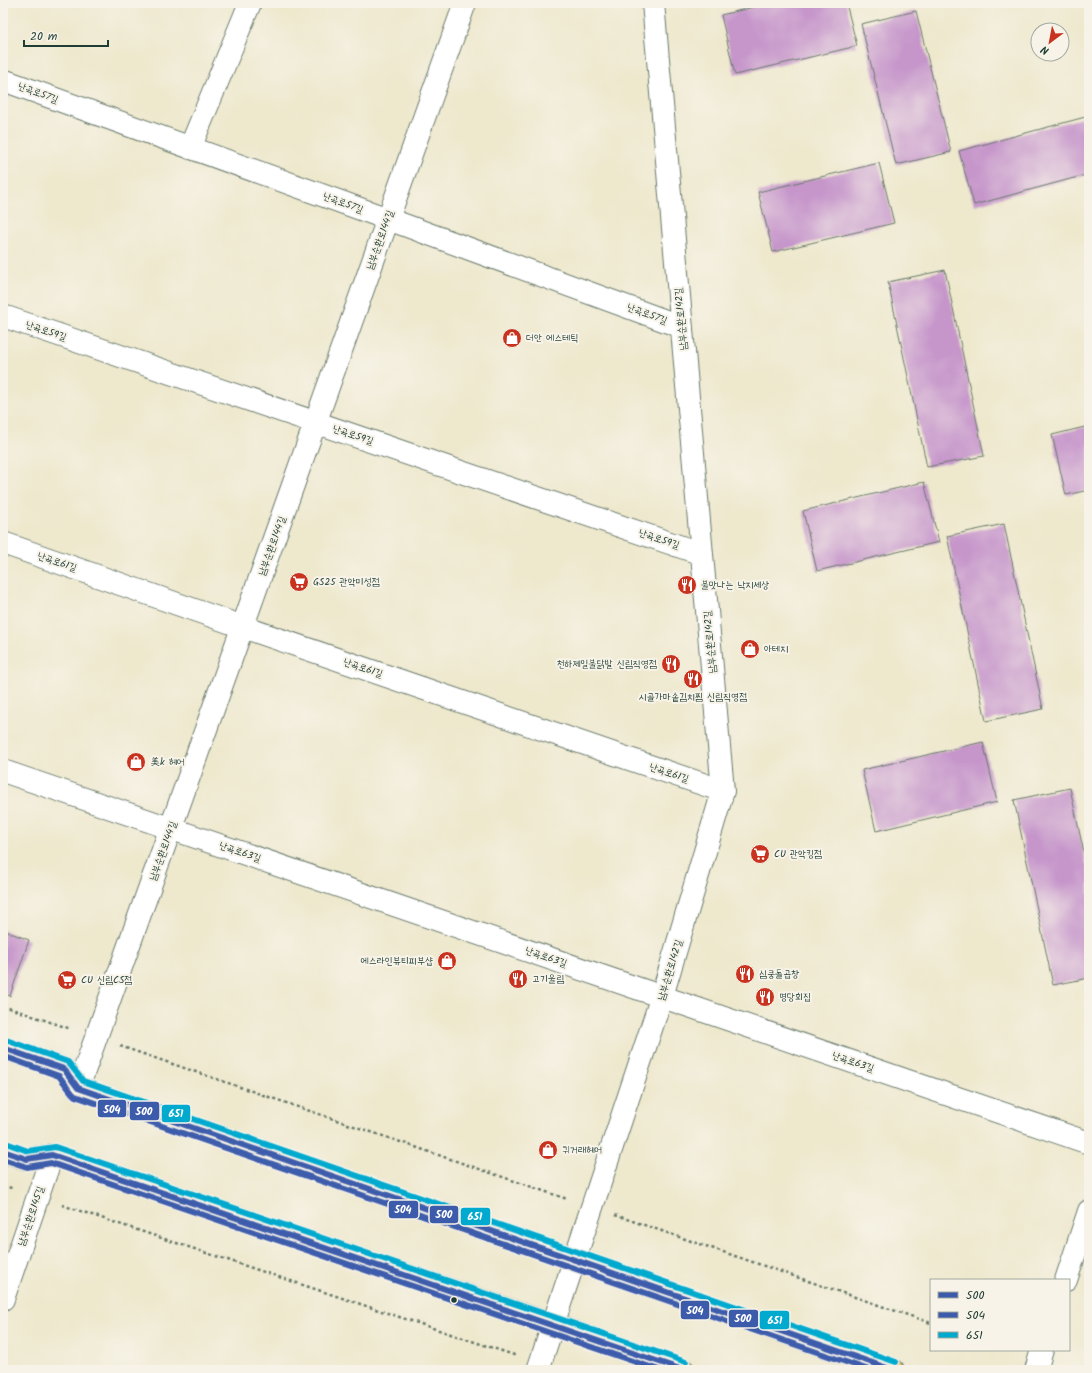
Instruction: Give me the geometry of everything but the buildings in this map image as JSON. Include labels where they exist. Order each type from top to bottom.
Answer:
[{"type":"main road","points":[[3,1048],[64,1069],[78,1088],[893,1370]]},
{"type":"main road","points":[[3,1151],[27,1159],[52,1155],[554,1325],[682,1370]]},
{"type":"street","points":[[190,148],[250,3]]},
{"type":"street","name":"남부순환로144길","points":[[78,1088],[465,3]]},
{"type":"street","name":"남부순환로142길","points":[[539,1367],[576,1261],[662,996],[723,792],[653,3]]},
{"type":"street","name":"난곡로57길","points":[[3,80],[682,327]]},
{"type":"street","name":"난곡로59길","points":[[3,316],[702,554]]},
{"type":"street","name":"난곡로61길","points":[[3,543],[723,792]]},
{"type":"street","name":"난곡로63길","points":[[3,770],[1089,1143]]},
{"type":"street","name":"남부순환로145길","points":[[3,1299],[52,1155]]},
{"type":"street","points":[[1066,1279],[1089,1211]]},
{"type":"street","points":[[1036,1370],[1042,1351]]},
{"type":"path","points":[[3,1006],[930,1323]]},
{"type":"path","points":[[3,1185],[539,1367]]},
{"type":"transit line","name":"651","points":[[6,1040],[68,1062],[83,1081],[896,1362]]},
{"type":"transit line","name":"500","points":[[3,1048],[64,1069],[78,1088],[893,1370]]},
{"type":"transit line","name":"504","points":[[3,1056],[59,1076],[75,1096],[869,1370]]},
{"type":"transit line","name":"651","points":[[6,1143],[28,1151],[55,1147],[686,1362]]},
{"type":"transit line","name":"500","points":[[3,1151],[27,1159],[52,1155],[683,1370]]},
{"type":"transit line","name":"504","points":[[3,1159],[27,1167],[51,1163],[659,1370]]},
{"type":"place","name":"더안 에스테틱","points":[[512,338]]},
{"type":"place","name":"GS25 관악미성점","points":[[299,582]]},
{"type":"place","name":"불맛나는 낙지세상","points":[[687,585]]},
{"type":"place","name":"아테지","points":[[750,649]]},
{"type":"place","name":"천하제일불닭발 신림직영점","points":[[671,664]]},
{"type":"place","name":"시골가마솥김치찜 신림직영점","points":[[693,679]]},
{"type":"place","name":"美k 헤어","points":[[136,762]]},
{"type":"place","name":"CU 관악킹점","points":[[760,854]]},
{"type":"place","name":"에스라인뷰티피부샵","points":[[447,961]]},
{"type":"place","name":"심쿵돌곱창","points":[[745,974]]},
{"type":"place","name":"고기울림","points":[[518,979]]},
{"type":"place","name":"CU 신림CS점","points":[[67,980]]},
{"type":"place","name":"명당회집","points":[[765,997]]},
{"type":"place","name":"귀거래헤어","points":[[548,1150]]}]
